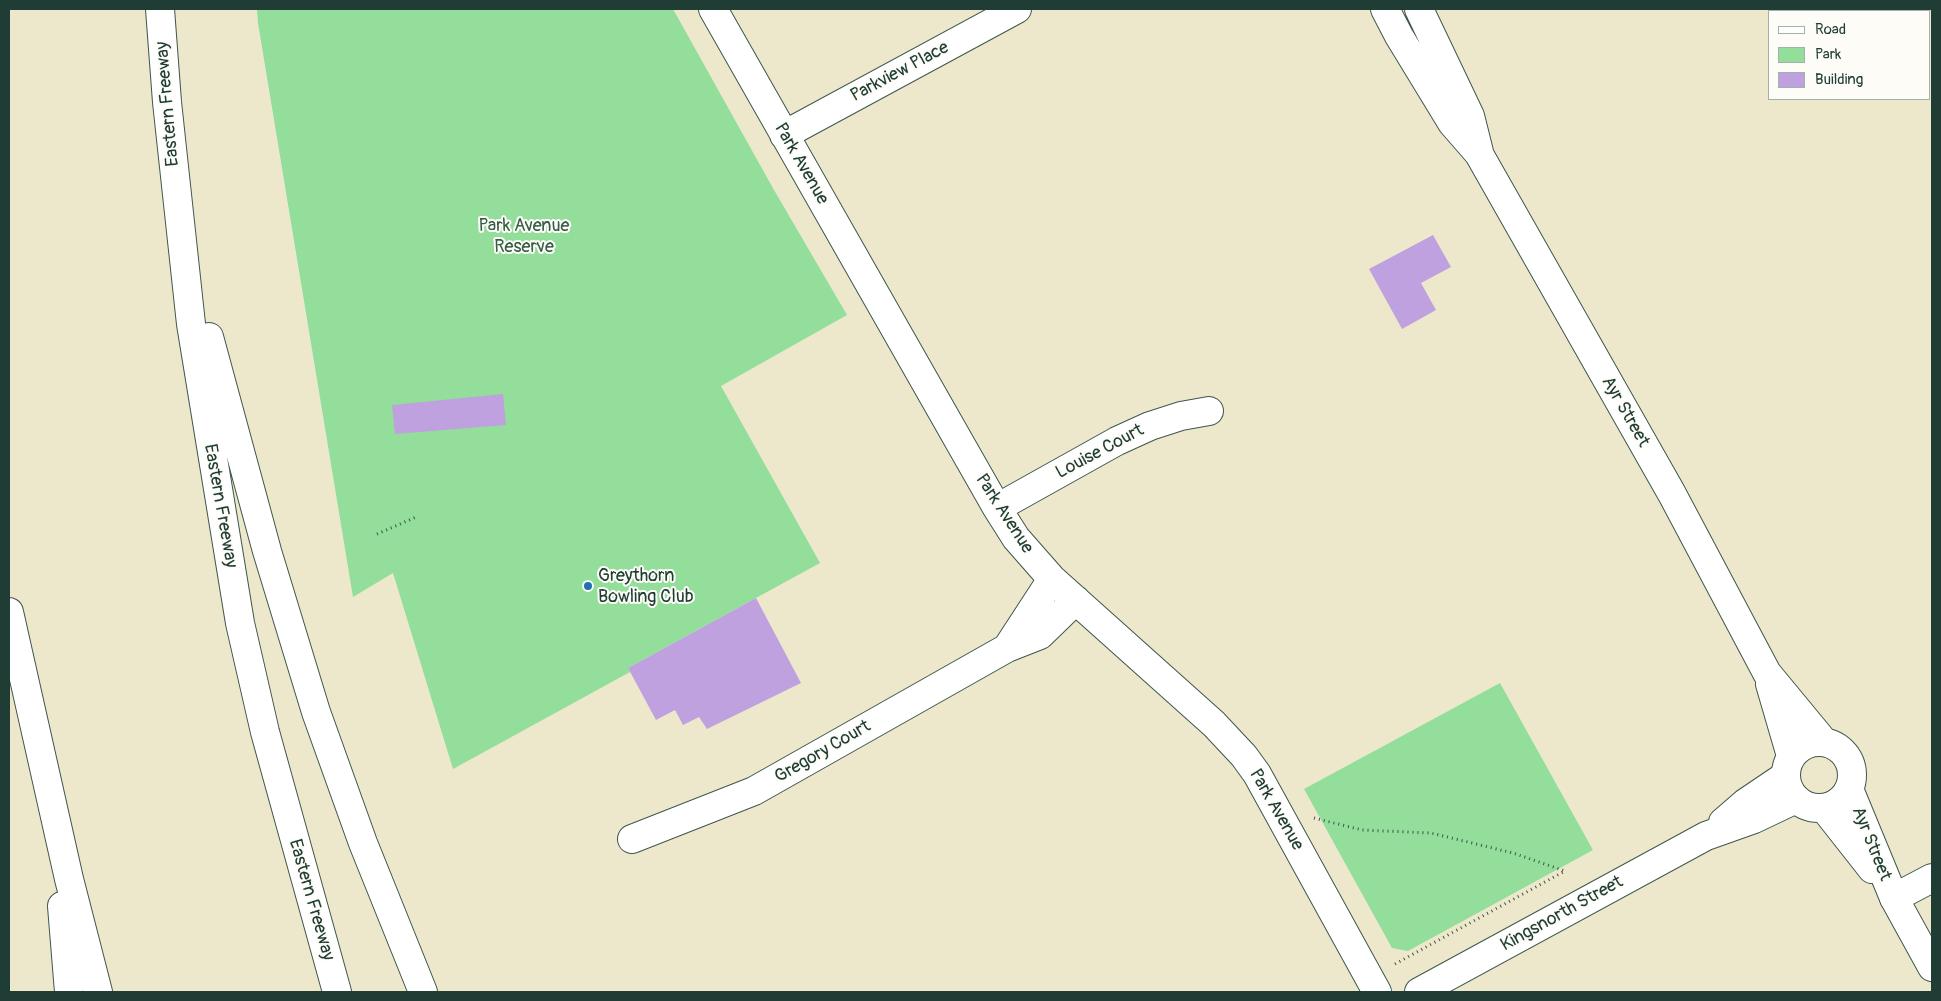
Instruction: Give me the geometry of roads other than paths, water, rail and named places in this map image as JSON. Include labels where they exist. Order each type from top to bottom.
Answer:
[{"type":"main road","name":"Eastern Freeway","points":[[160,9],[176,192],[191,324],[240,623],[265,732],[337,992]]},
{"type":"main road","name":"Park Avenue","points":[[712,9],[997,508],[1016,538],[1052,579],[1214,724],[1244,756],[1257,774],[1372,984]]},
{"type":"main road","name":"Parkview Place","points":[[784,135],[1017,9]]},
{"type":"main road","name":"Ayr Street","points":[[1385,9],[1399,36],[1452,123],[1479,154],[1672,494],[1767,673],[1824,742]]},
{"type":"main road","name":"Ayr Street","points":[[1419,9],[1470,116],[1479,154]]},
{"type":"main road","points":[[176,192],[192,273],[236,442],[313,702],[363,842],[423,992]]},
{"type":"main road","name":"Louise Court","points":[[997,508],[1117,441],[1150,426],[1181,416],[1209,411]]},
{"type":"main road","name":"Gregory Court","points":[[1007,648],[1052,579]]},
{"type":"main road","name":"Gregory Court","points":[[632,839],[754,791],[1007,648],[1040,635],[1076,600]]},
{"type":"main road","points":[[9,612],[56,820],[98,992]]},
{"type":"main road","name":"Ayr Street","points":[[1767,673],[1791,777]]},
{"type":"main road","points":[[1815,742],[1834,745],[1842,752],[1852,769],[1849,789],[1843,798],[1835,804],[1824,808],[1804,805],[1791,777],[1797,749],[1815,742]]},
{"type":"main road","name":"Kingsnorth Street","points":[[1418,992],[1706,836],[1754,819],[1791,777]]},
{"type":"main road","name":"Ayr Street","points":[[1849,789],[1894,898],[1932,967]]},
{"type":"main road","name":"Ayr Street","points":[[1824,808],[1894,898]]},
{"type":"main road","points":[[56,820],[69,992]]},
{"type":"main road","points":[[1894,898],[1932,878]]},
{"type":"place","name":"Greythorn Bowling Club","points":[[588,586]]},
{"type":"park label","name":"Park Avenue Reserve","points":[[524,236]]}]
